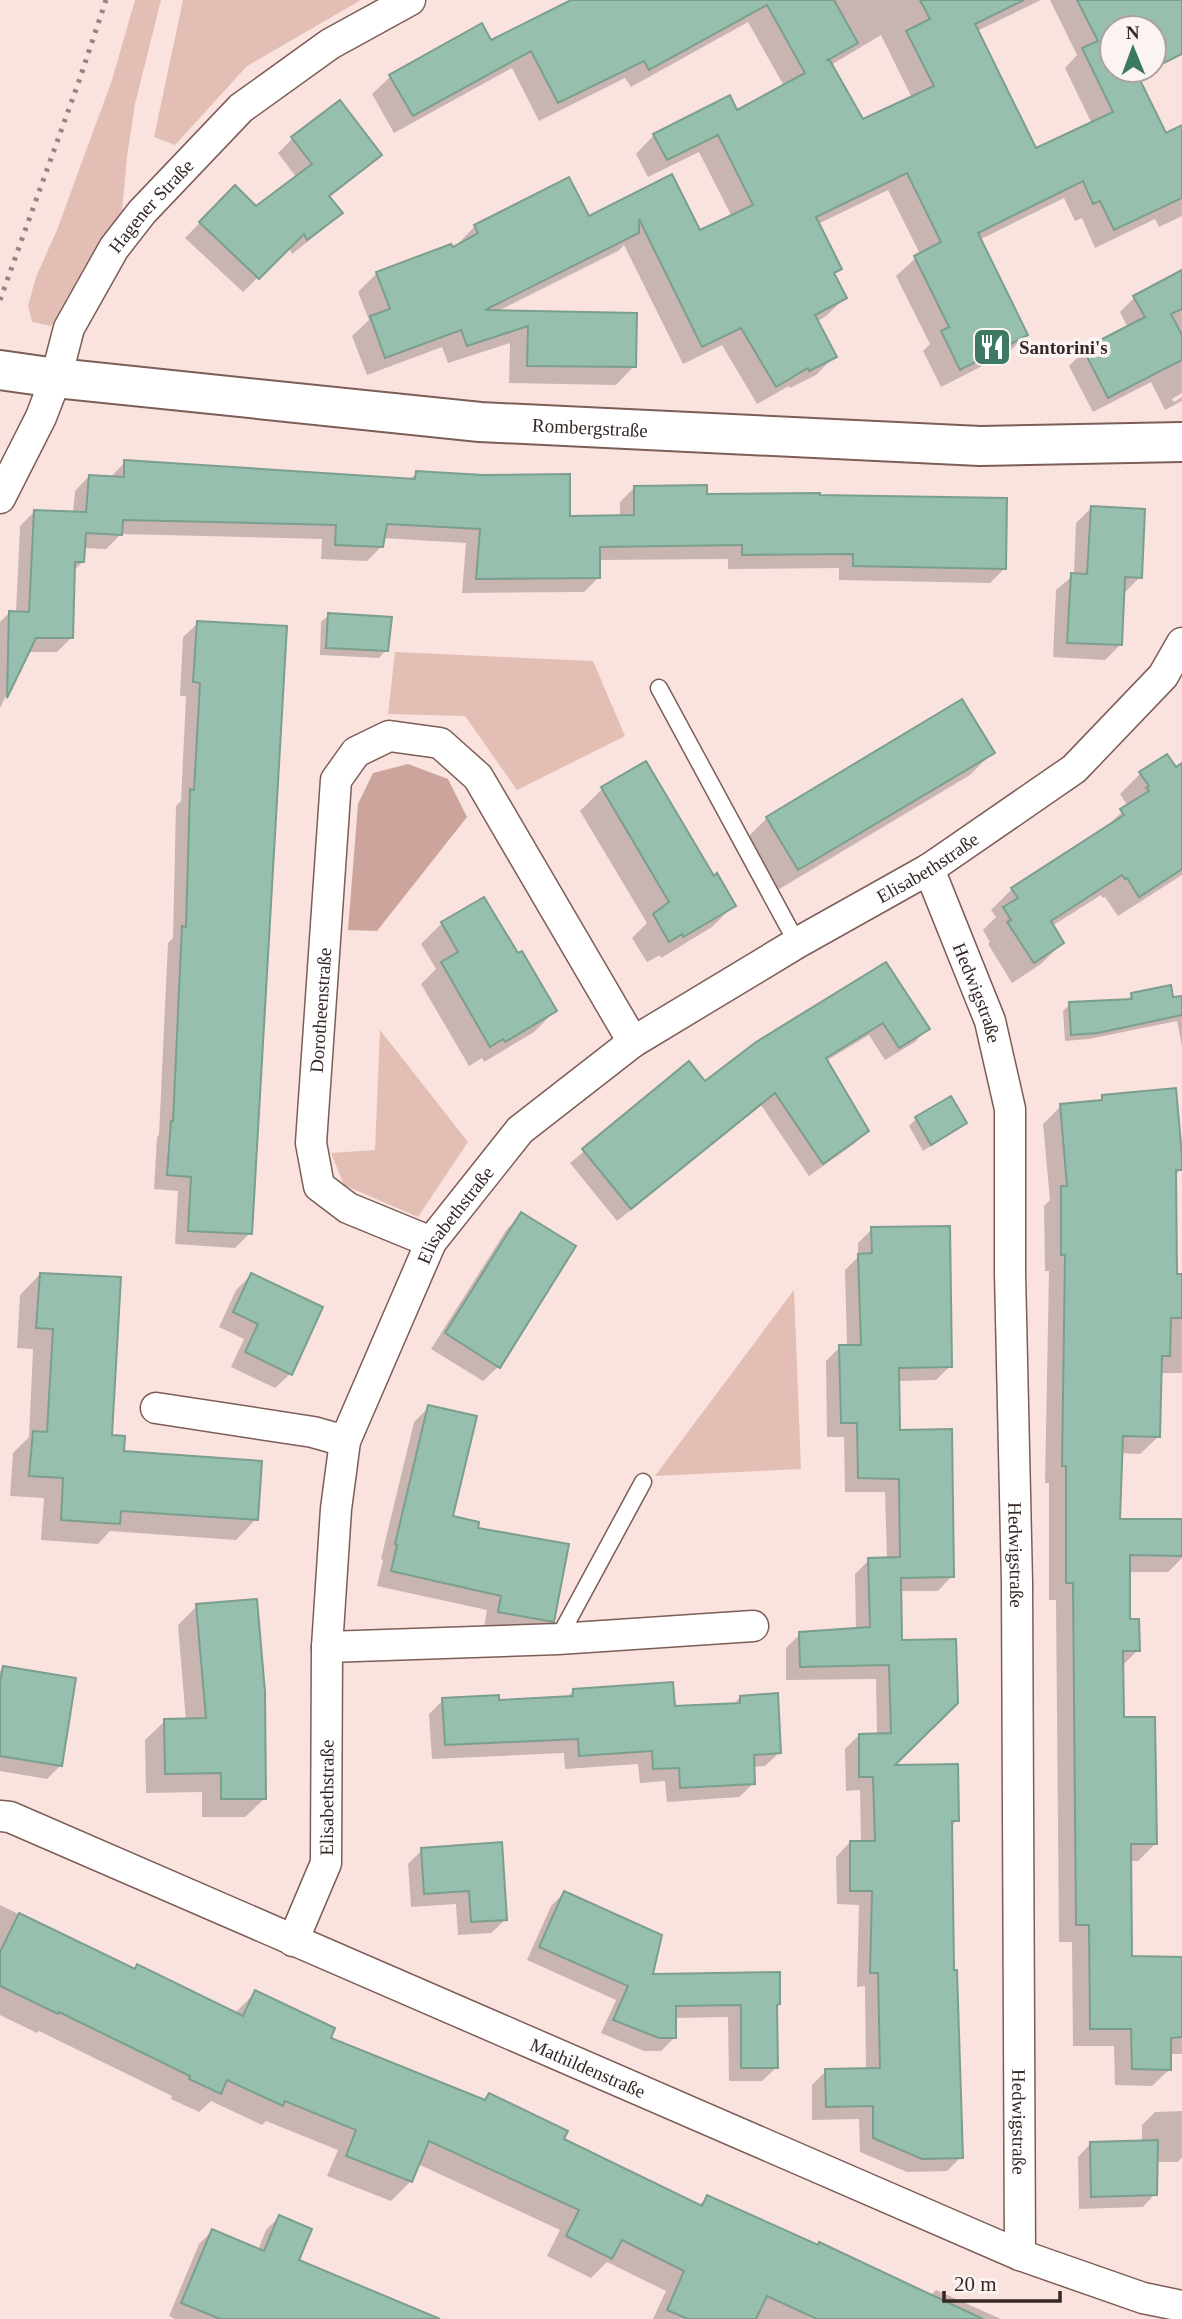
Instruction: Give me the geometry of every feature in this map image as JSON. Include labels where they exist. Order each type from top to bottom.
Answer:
[{"type":"main road","name":"Rombergstraße","points":[[0,370],[480,422],[980,446],[1182,442]]},
{"type":"street","name":"Hagener Straße","points":[[0,498],[35,432],[56,378],[69,328],[114,248],[156,197],[241,107],[330,44],[410,0]]},
{"type":"street","name":"Elisabethstraße","points":[[293,1941],[326,1863],[327,1647],[336,1508],[345,1441],[431,1242],[520,1130],[633,1042],[797,943],[929,869],[1074,769],[1163,676],[1182,643]]},
{"type":"street","name":"Dorotheenstraße","points":[[431,1242],[348,1208],[319,1186],[311,1143],[336,780],[356,752],[389,736],[440,743],[478,777],[633,1042]]},
{"type":"street","name":"Hedwigstraße","points":[[929,869],[990,1021],[1010,1109],[1010,1273],[1017,1583],[1020,2255]]},
{"type":"street","points":[[156,1408],[313,1432],[345,1441]]},
{"type":"street","points":[[327,1647],[558,1639],[753,1626]]},
{"type":"street","name":"Mathildenstraße","points":[[0,1816],[10,1817],[1020,2255],[1143,2298],[1182,2306]]},
{"type":"lane","points":[[659,688],[797,943]]},
{"type":"lane","points":[[558,1639],[643,1482]]},
{"type":"shaded area","points":[[135,0],[161,0],[135,104],[122,211],[86,264],[51,326],[32,322],[28,306],[36,277],[57,230],[112,80]]},
{"type":"shaded area","points":[[183,0],[361,0],[247,66],[175,145],[154,137]]},
{"type":"shaded area","points":[[395,652],[593,661],[625,736],[517,790],[465,716],[388,714]]},
{"type":"shaded area","points":[[408,764],[448,779],[467,817],[377,931],[348,930],[358,804],[373,773]]},
{"type":"shaded area","points":[[380,1030],[468,1142],[418,1217],[344,1185],[331,1153],[375,1150]]},
{"type":"shaded area","points":[[794,1290],[801,1469],[655,1476]]},
{"type":"building","points":[[571,0],[834,0],[858,43],[829,59],[863,119],[934,86],[906,31],[930,19],[920,0],[1024,0],[975,24],[1036,148],[1113,112],[1099,84],[1142,84],[1166,133],[1182,125],[1182,198],[1114,230],[1100,201],[1093,204],[1083,181],[978,233],[1028,335],[960,370],[941,331],[949,327],[914,256],[941,242],[907,173],[816,217],[842,269],[834,273],[847,298],[815,315],[837,357],[809,371],[808,368],[776,387],[741,328],[702,347],[639,219],[639,233],[485,310],[637,313],[636,367],[527,366],[528,326],[467,346],[461,330],[385,358],[370,316],[390,309],[376,272],[451,244],[453,247],[478,233],[474,225],[569,177],[589,216],[672,174],[700,230],[753,205],[718,135],[667,160],[653,134],[730,95],[737,110],[805,73],[767,5],[649,70],[644,61],[558,103],[531,51],[413,116],[389,75],[482,23],[491,40]]},
{"type":"building","points":[[1077,0],[1182,0],[1182,54],[1168,61],[1168,14],[1098,14],[1098,41]]},
{"type":"building","points":[[1098,41],[1098,81],[1082,48]]},
{"type":"building","points":[[340,100],[382,155],[329,196],[343,213],[307,240],[304,234],[259,279],[199,222],[235,185],[256,206],[312,164],[291,137]]},
{"type":"building","points":[[1182,270],[1182,309],[1171,314],[1182,335],[1182,360],[1108,398],[1083,349],[1145,317],[1133,296]]},
{"type":"building","points":[[124,460],[415,479],[416,471],[483,475],[570,474],[570,516],[634,515],[634,486],[707,485],[707,494],[820,493],[1007,498],[1006,569],[853,566],[853,554],[742,555],[742,545],[600,547],[600,578],[476,579],[480,529],[387,524],[383,547],[335,545],[336,525],[123,520],[122,535],[86,533],[84,562],[75,562],[73,638],[36,638],[7,698],[9,611],[29,612],[34,510],[86,512],[89,475],[124,477]]},
{"type":"building","points":[[1091,506],[1145,509],[1142,578],[1125,577],[1122,645],[1067,643],[1071,573],[1087,574]]},
{"type":"building","points":[[328,613],[392,617],[388,651],[326,648]]},
{"type":"building","points":[[197,621],[287,626],[252,1234],[188,1231],[191,1177],[167,1175],[173,1121],[182,926],[186,927],[190,789],[194,790],[200,683],[193,682]]},
{"type":"building","points":[[962,699],[995,753],[798,870],[766,817]]},
{"type":"building","points":[[1167,754],[1176,767],[1182,763],[1182,869],[1139,897],[1127,878],[1122,875],[1051,921],[1064,943],[1034,963],[1007,922],[1011,920],[1003,907],[1018,898],[1011,888],[1124,815],[1120,809],[1149,791],[1146,788],[1149,786],[1139,772]]},
{"type":"building","points":[[646,761],[714,876],[717,873],[736,906],[683,937],[682,934],[669,942],[653,914],[669,902],[601,787]]},
{"type":"building","points":[[484,897],[518,953],[522,951],[557,1011],[505,1042],[503,1039],[490,1047],[441,962],[458,952],[441,922]]},
{"type":"building","points":[[886,962],[930,1029],[899,1048],[883,1023],[826,1058],[869,1131],[823,1164],[775,1093],[631,1209],[582,1149],[689,1061],[705,1081],[756,1042]]},
{"type":"building","points":[[1171,985],[1173,997],[1182,996],[1182,1015],[1098,1033],[1071,1035],[1069,1002],[1132,999],[1131,993]]},
{"type":"building","points":[[1176,1088],[1182,1156],[1182,1170],[1176,1170],[1177,1274],[1182,1274],[1182,1318],[1171,1318],[1170,1356],[1162,1356],[1160,1437],[1123,1436],[1120,1519],[1182,1519],[1182,1556],[1130,1555],[1130,1619],[1139,1619],[1140,1651],[1123,1651],[1124,1717],[1155,1717],[1157,1844],[1131,1844],[1132,1956],[1182,1957],[1182,2037],[1171,2038],[1171,2070],[1132,2069],[1131,2029],[1090,2029],[1089,1925],[1076,1925],[1073,1583],[1066,1583],[1066,1466],[1062,1466],[1065,1255],[1061,1255],[1061,1186],[1067,1186],[1060,1104],[1102,1100],[1102,1095]]},
{"type":"building","points":[[951,1096],[967,1123],[931,1145],[915,1117]]},
{"type":"building","points":[[521,1212],[576,1246],[500,1368],[445,1333]]},
{"type":"building","points":[[950,1226],[952,1367],[899,1368],[900,1430],[952,1429],[954,1577],[901,1578],[902,1640],[956,1639],[958,1703],[895,1765],[958,1764],[959,1821],[952,1821],[954,1970],[957,1970],[963,2158],[922,2159],[873,2138],[873,2106],[826,2107],[825,2069],[880,2068],[878,1973],[870,1973],[872,1891],[850,1891],[850,1841],[875,1841],[873,1777],[859,1777],[859,1734],[891,1733],[889,1665],[800,1667],[799,1632],[870,1627],[868,1558],[900,1557],[899,1479],[858,1478],[857,1423],[841,1423],[839,1345],[861,1345],[858,1254],[872,1253],[871,1227]]},
{"type":"building","points":[[40,1273],[121,1277],[112,1435],[125,1436],[124,1451],[262,1461],[258,1520],[121,1511],[120,1524],[61,1520],[63,1478],[29,1476],[33,1431],[47,1432],[53,1329],[36,1328]]},
{"type":"building","points":[[251,1273],[323,1307],[292,1375],[245,1352],[258,1324],[233,1312]]},
{"type":"building","points":[[428,1405],[477,1416],[453,1516],[479,1522],[478,1528],[569,1544],[554,1622],[498,1612],[501,1596],[391,1571]]},
{"type":"building","points":[[257,1599],[265,1692],[266,1799],[221,1799],[221,1773],[165,1774],[164,1719],[206,1718],[196,1604]]},
{"type":"building","points":[[3,1666],[76,1678],[62,1766],[0,1756],[0,1682]]},
{"type":"building","points":[[673,1682],[675,1706],[740,1703],[740,1696],[778,1693],[781,1753],[754,1755],[755,1784],[680,1788],[679,1768],[653,1769],[652,1751],[579,1756],[578,1739],[445,1745],[442,1698],[499,1695],[499,1700],[573,1696],[573,1689]]},
{"type":"building","points":[[502,1842],[507,1920],[471,1922],[469,1891],[424,1894],[421,1848]]},
{"type":"building","points":[[564,1891],[662,1935],[653,1974],[780,1972],[780,2004],[777,2005],[778,2068],[741,2068],[741,2005],[676,2006],[676,2038],[659,2038],[613,2020],[628,1986],[539,1947]]},
{"type":"building","points":[[19,1913],[135,1969],[137,1964],[243,2016],[255,1990],[335,2028],[331,2038],[485,2100],[489,2093],[568,2131],[564,2139],[702,2206],[707,2195],[818,2245],[819,2242],[983,2319],[817,2319],[767,2296],[756,2319],[688,2319],[667,2310],[684,2271],[622,2240],[612,2259],[566,2236],[579,2210],[429,2141],[412,2182],[346,2156],[356,2130],[285,2101],[283,2106],[227,2080],[221,2094],[189,2079],[190,2076],[0,1986],[0,1952]]},
{"type":"building","points":[[1158,2140],[1157,2195],[1091,2197],[1090,2142]]},
{"type":"building","points":[[279,2215],[312,2229],[299,2260],[440,2319],[220,2319],[181,2303],[212,2229],[264,2251]]},
{"type":"railway","points":[[0,300],[106,0]]},
{"type":"place","name":"Santorini's","points":[[992,347]]}]
